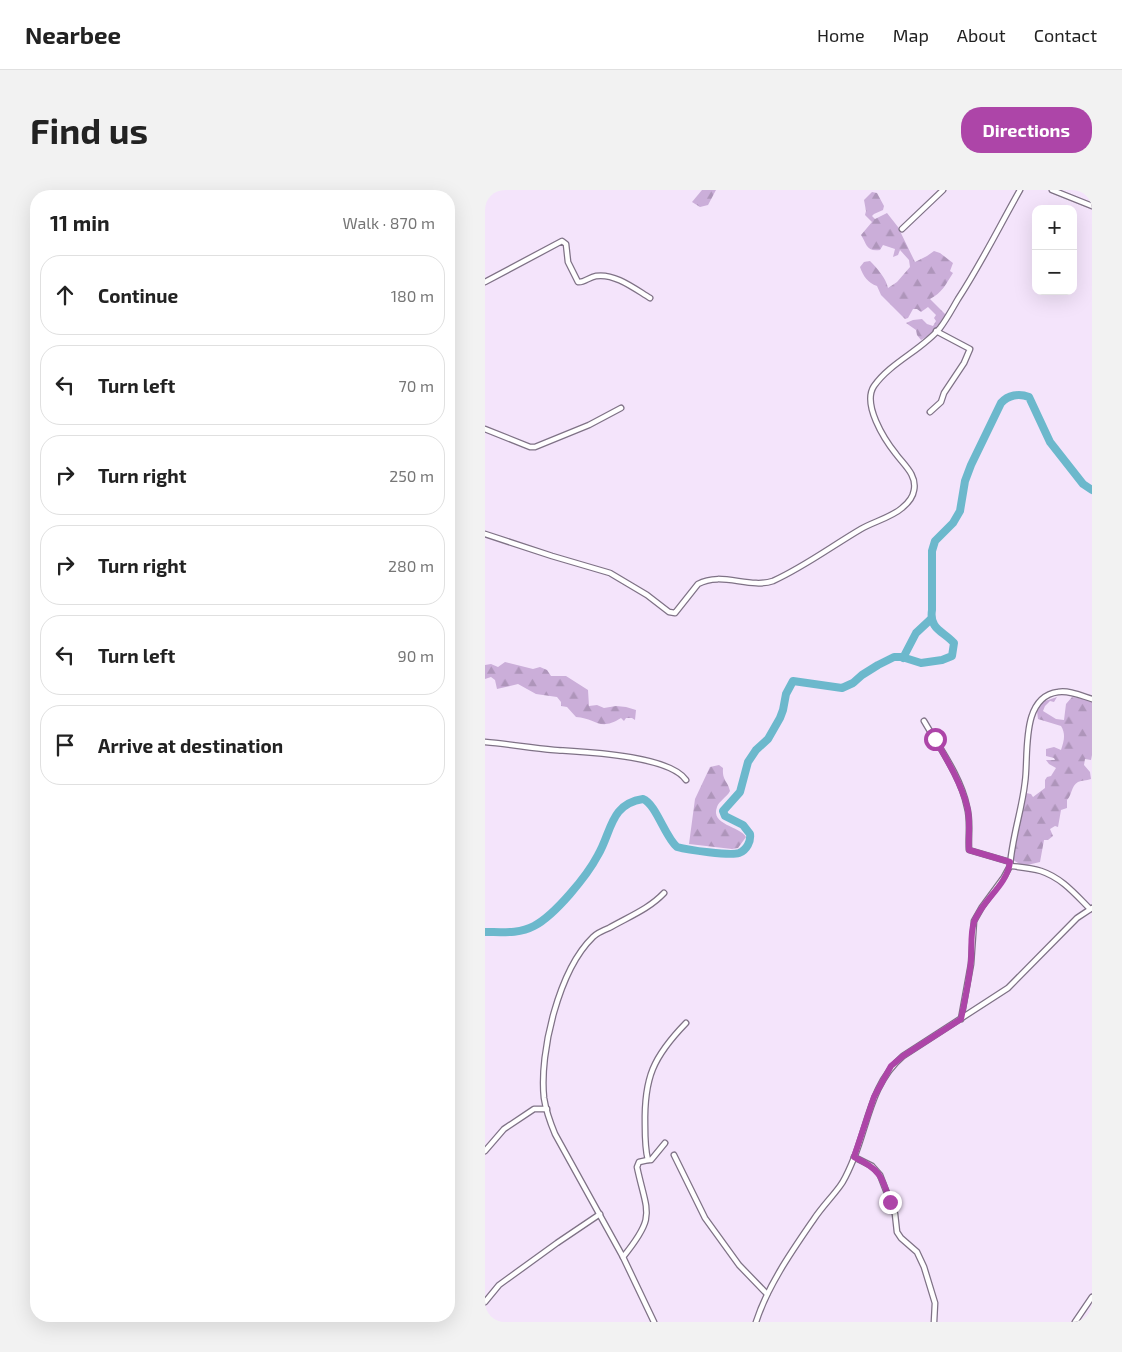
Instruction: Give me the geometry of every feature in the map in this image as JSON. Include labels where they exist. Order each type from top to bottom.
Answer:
[{"type":"street","points":[[901,230],[943,190]]},
{"type":"street","points":[[485,534],[610,573],[630,584],[671,613],[677,612],[703,581],[725,580],[766,584],[900,510],[913,495],[915,488],[912,474],[886,439],[874,415],[870,397],[874,386],[936,331],[965,289],[1020,190]]},
{"type":"street","points":[[1052,190],[1092,206]]},
{"type":"street","points":[[485,282],[562,241],[566,244],[568,262],[578,282],[581,283],[595,276],[610,277],[628,284],[650,298]]},
{"type":"street","points":[[930,412],[941,402],[944,393],[964,364],[970,349],[936,331]]},
{"type":"street","points":[[485,428],[530,447],[535,447],[589,425],[621,408]]},
{"type":"street","points":[[961,1019],[971,964],[974,921],[982,907],[1005,877],[1010,864],[1025,782],[1027,742],[1033,712],[1039,702],[1046,696],[1059,692],[1076,694],[1092,699]]},
{"type":"street","points":[[756,1322],[767,1294],[815,1218],[842,1184],[854,1157],[874,1097],[891,1066],[903,1056],[1008,988],[1077,918],[1091,909],[1063,882],[1040,870],[1010,864],[969,850],[967,806],[951,766],[924,721]]},
{"type":"street","points":[[485,742],[592,752],[647,761],[677,771],[686,780]]},
{"type":"street","points":[[655,1322],[623,1257],[555,1134],[549,1121],[543,1088],[550,1028],[557,1001],[580,954],[594,936],[645,908],[656,901],[663,893]]},
{"type":"street","points":[[648,1160],[645,1108],[649,1075],[662,1051],[686,1023]]},
{"type":"street","points":[[485,1151],[505,1129],[534,1109],[547,1109]]},
{"type":"street","points":[[623,1257],[642,1232],[647,1219],[647,1204],[637,1167],[639,1162],[651,1160],[665,1143]]},
{"type":"street","points":[[674,1155],[705,1218],[739,1265],[767,1294]]},
{"type":"street","points":[[854,1157],[872,1166],[880,1175],[895,1214],[897,1232],[917,1252],[924,1267],[935,1303],[934,1322]]},
{"type":"street","points":[[485,1302],[499,1285],[599,1214]]},
{"type":"street","points":[[1075,1322],[1092,1297]]},
{"type":"green space","points":[[702,190],[716,190],[708,205],[700,207],[692,202]]},
{"type":"green space","points":[[872,192],[877,193],[884,206],[883,210],[872,216],[875,219],[887,213],[898,227],[915,262],[934,251],[940,253],[953,263],[950,271],[953,273],[948,281],[941,291],[930,299],[946,315],[931,334],[921,340],[916,330],[906,323],[922,319],[927,324],[933,326],[936,321],[934,318],[936,315],[928,307],[921,312],[913,309],[908,318],[905,319],[881,295],[877,286],[866,279],[860,267],[864,262],[870,261],[883,277],[888,288],[897,282],[910,267],[909,260],[900,250],[898,255],[893,257],[895,249],[883,245],[880,250],[869,249],[861,235],[872,222],[865,215],[864,200]]},
{"type":"green space","points":[[505,662],[533,669],[540,667],[547,670],[551,676],[566,676],[588,690],[589,706],[597,705],[604,708],[616,706],[636,710],[635,720],[626,718],[624,721],[621,718],[614,722],[602,724],[576,717],[567,707],[561,706],[561,702],[557,697],[536,694],[518,684],[497,689],[495,680],[491,677],[485,679],[485,665],[491,664],[498,667]]},
{"type":"green space","points":[[1057,697],[1054,702],[1050,701],[1045,706],[1043,711],[1056,719],[1064,720],[1066,704],[1072,697],[1092,700],[1092,755],[1091,760],[1085,759],[1084,765],[1090,772],[1091,779],[1080,781],[1074,786],[1067,800],[1067,808],[1061,810],[1058,827],[1055,826],[1050,829],[1053,836],[1048,840],[1044,840],[1040,862],[1023,866],[1013,860],[1013,854],[1026,793],[1031,794],[1033,797],[1045,788],[1045,780],[1051,776],[1056,768],[1046,760],[1055,760],[1046,756],[1046,749],[1054,747],[1061,750],[1064,738],[1061,726],[1038,719],[1037,711],[1042,702]]},
{"type":"green space","points":[[719,765],[723,768],[723,776],[730,791],[718,805],[716,813],[722,822],[743,833],[746,837],[738,848],[689,844],[695,799],[710,767]]},
{"type":"waterway","points":[[485,932],[510,932],[528,929],[542,921],[561,904],[578,884],[593,864],[603,846],[613,820],[624,806],[632,802],[643,799],[648,802],[668,836],[677,847],[718,853],[734,854],[742,852],[748,845],[750,834],[743,825],[725,816],[723,811],[740,792],[748,762],[756,750],[768,739],[780,718],[786,694],[793,681],[842,688],[894,657],[902,657],[921,663],[942,660],[952,656],[954,643],[935,626],[932,616],[932,551],[935,541],[953,523],[960,511],[965,481],[971,465],[1004,400],[1014,395],[1029,397],[1050,442],[1083,484],[1092,490]]},
{"type":"waterway","points":[[903,658],[916,633],[931,619]]},
{"type":"route","points":[[890,1202],[877,1170],[854,1157],[874,1097],[891,1066],[903,1056],[961,1019],[971,964],[974,921],[982,907],[1005,877],[1010,866],[1010,862],[969,850],[970,834],[967,806],[951,766],[935,739]]}]
